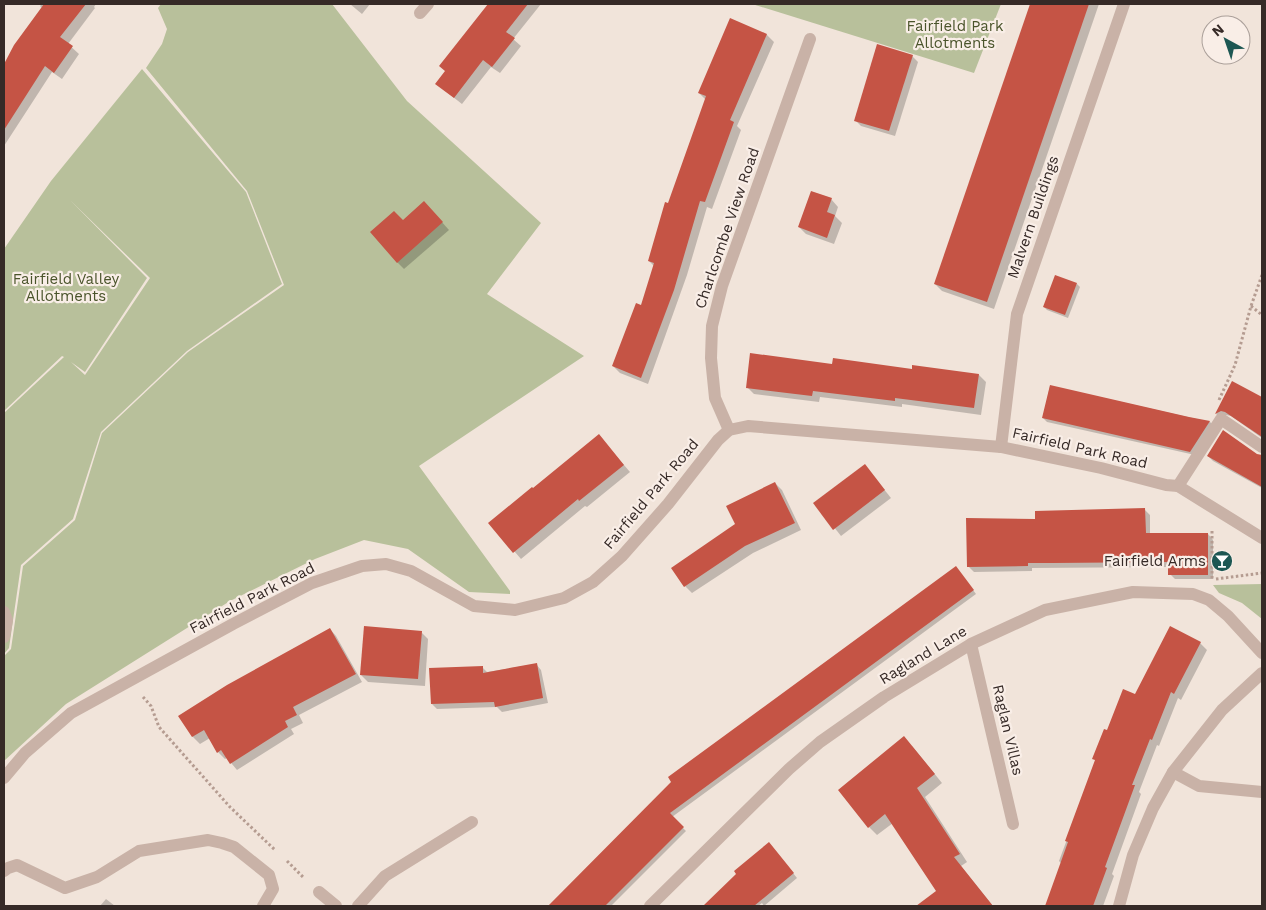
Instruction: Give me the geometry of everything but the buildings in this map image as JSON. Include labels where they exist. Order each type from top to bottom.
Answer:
[{"type":"street","name":"Malvern Buildings","points":[[1001,447],[1017,314],[1124,4]]},
{"type":"street","name":"Charlcombe View Road","points":[[729,430],[715,398],[711,358],[712,326],[722,286],[810,39]]},
{"type":"street","points":[[1178,486],[1221,419],[1262,446]]},
{"type":"street","name":"Fairfield Park Road","points":[[4,778],[25,753],[71,713],[312,583],[362,566],[386,564],[411,571],[474,606],[515,610],[564,598],[593,582],[622,556],[668,504],[718,440],[729,430],[748,426],[1001,447],[1101,468],[1166,485],[1178,486],[1262,538]]},
{"type":"street","name":"Ragland Lane","points":[[650,906],[820,742],[884,696],[972,644],[1045,610],[1133,592],[1193,594],[1208,600],[1228,616],[1262,653]]},
{"type":"street","points":[[4,612],[7,620],[4,637]]},
{"type":"street","name":"Raglan Villas","points":[[972,644],[1013,824]]},
{"type":"street","points":[[1119,906],[1133,855],[1153,808],[1173,772],[1222,710],[1262,673]]},
{"type":"street","points":[[1173,772],[1199,786],[1262,792]]},
{"type":"street","points":[[358,906],[385,876],[472,822]]},
{"type":"street","points":[[4,871],[18,865],[65,888],[97,877],[139,851],[208,840],[222,842],[234,847],[269,874],[273,889],[263,906]]},
{"type":"street","points":[[319,892],[336,906]]},
{"type":"path","points":[[1217,405],[1235,365],[1251,306],[1262,275]]},
{"type":"path","points":[[1251,306],[1262,315]]},
{"type":"path","points":[[1208,600],[1212,580],[1212,538]]},
{"type":"path","points":[[1212,580],[1262,573]]},
{"type":"path","points":[[129,682],[151,706],[159,727],[230,807],[278,853]]},
{"type":"path","points":[[285,860],[319,892]]},
{"type":"green space","points":[[161,4],[332,4],[407,101],[541,223],[487,294],[584,356],[419,466],[510,591],[510,594],[469,592],[408,549],[364,540],[315,559],[230,601],[66,704],[4,761],[4,656],[11,649],[23,566],[75,520],[102,433],[188,352],[284,285],[247,191],[146,68],[162,44],[167,29],[158,8]]},
{"type":"green space","name":"Fairfield Park Allotments","points":[[752,4],[1001,4],[974,73]]},
{"type":"green space","name":"Fairfield Valley Allotments","points":[[142,69],[246,192],[282,284],[187,351],[101,432],[73,519],[21,565],[9,648],[4,654],[4,413],[64,357],[62,356],[4,411],[4,249],[51,181]],"holes":[[[70,200],[150,278],[85,375],[71,362],[85,372],[147,278]]]},
{"type":"green space","points":[[1262,584],[1262,619],[1242,603],[1219,593],[1213,585]]},
{"type":"place","name":"Fairfield Arms","points":[[1222,561]]}]
